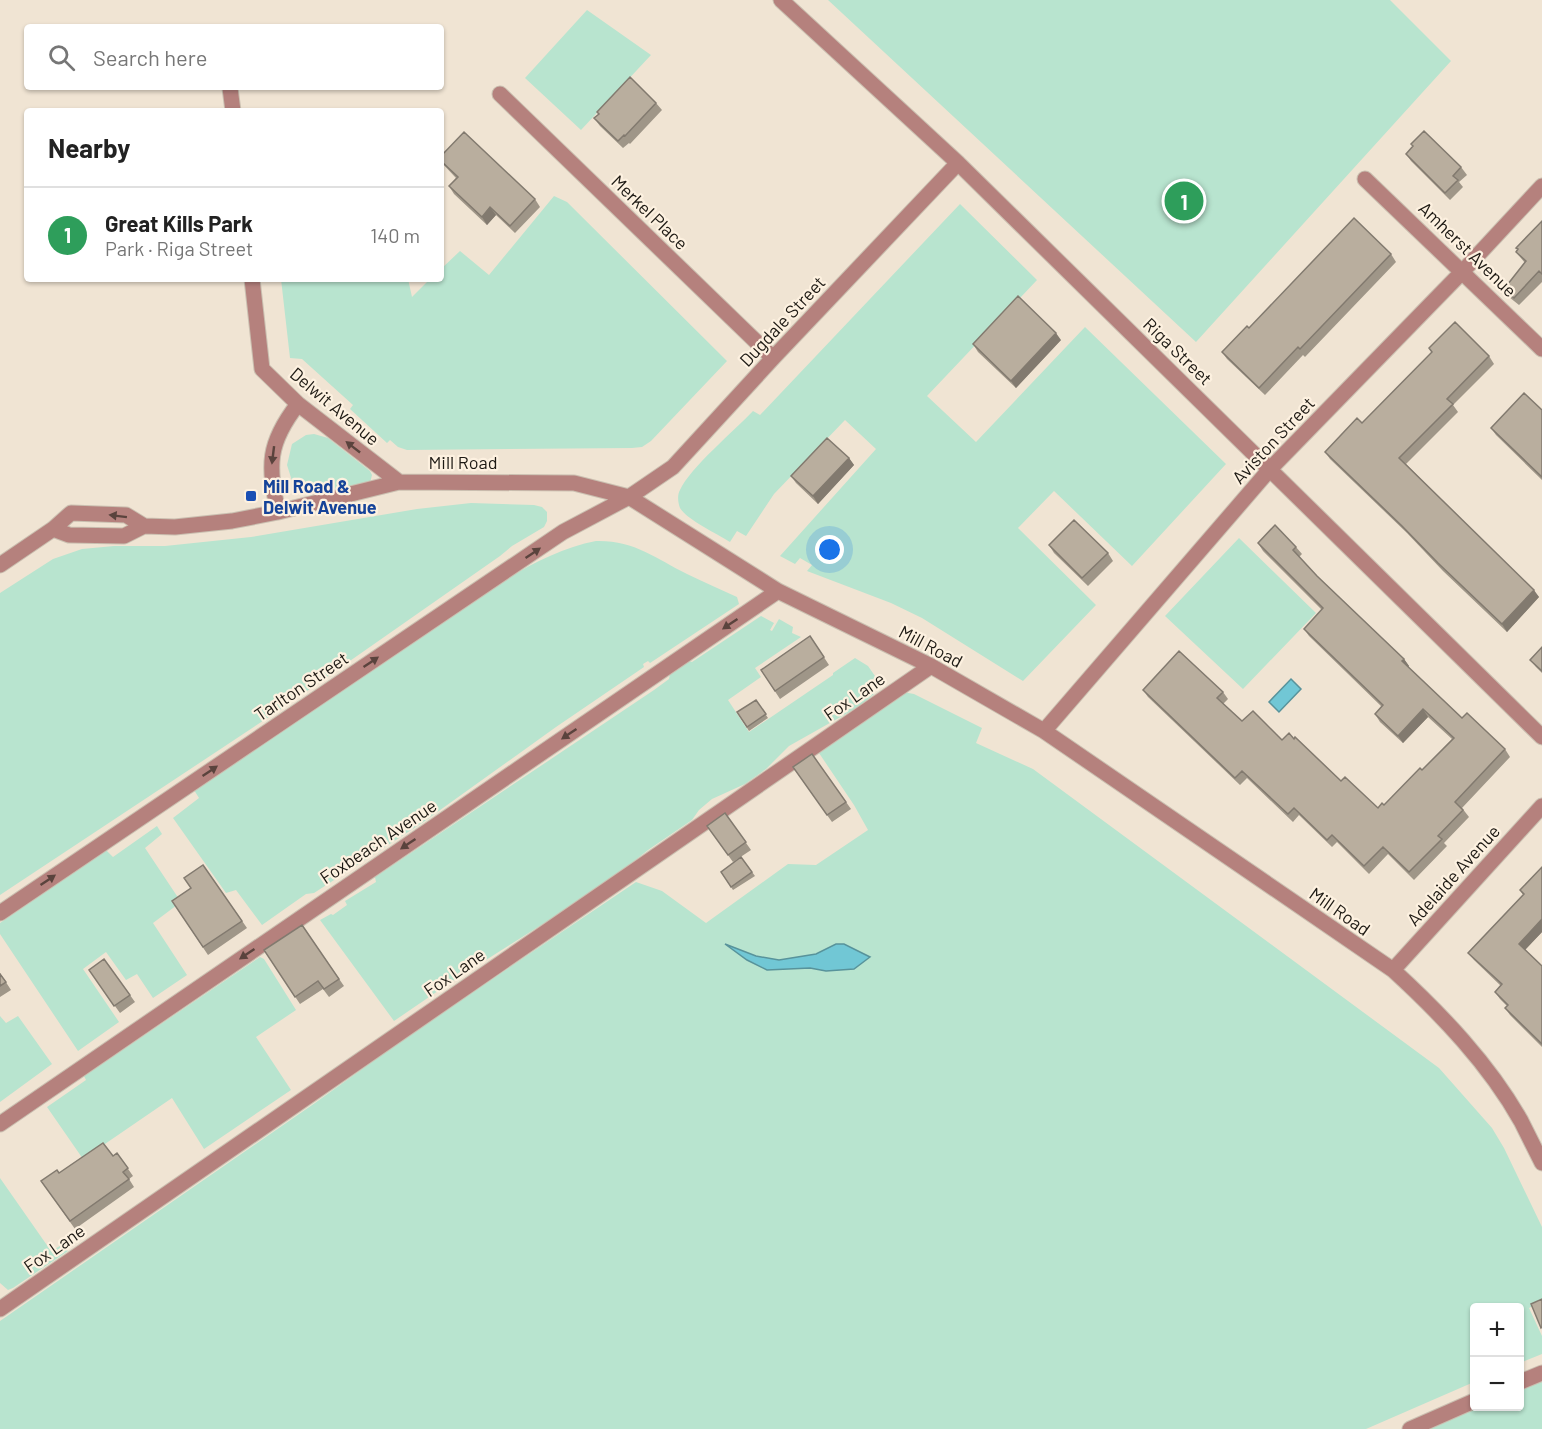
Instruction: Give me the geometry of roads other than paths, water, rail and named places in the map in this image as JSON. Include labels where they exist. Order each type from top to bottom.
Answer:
[{"type":"street","name":"Riga Street","points":[[781,0],[958,163],[1542,737]]},
{"type":"street","points":[[230,90],[232,108]]},
{"type":"street","name":"Merkel Place","points":[[500,94],[773,358]]},
{"type":"street","name":"Dugdale Street","points":[[629,497],[673,467],[958,163]]},
{"type":"street","name":"Amherst Avenue","points":[[1365,179],[1542,348]]},
{"type":"street","name":"Aviston Street","points":[[1044,730],[1270,468],[1463,271],[1542,186]]},
{"type":"street","name":"Delwit Avenue","points":[[252,282],[262,369],[298,404],[399,482]]},
{"type":"street","points":[[279,512],[271,480],[273,449],[282,424],[298,404]]},
{"type":"street","name":"Mill Road","points":[[144,526],[187,526],[232,521],[279,512],[399,482],[574,483],[629,497],[778,591],[931,666],[1044,730],[1393,970],[1430,1005],[1491,1075],[1520,1120],[1542,1162]]},
{"type":"street","name":"Tarlton Street","points":[[0,913],[563,532],[629,497]]},
{"type":"street","points":[[0,565],[53,530],[70,513],[126,515],[144,526]]},
{"type":"street","points":[[53,530],[69,535],[124,536],[144,526]]},
{"type":"street","name":"Foxbeach Avenue","points":[[0,1124],[778,591]]},
{"type":"street","name":"Fox Lane","points":[[2,1304],[931,666]]},
{"type":"street","name":"Adelaide Avenue","points":[[1393,970],[1542,806]]},
{"type":"street","points":[[1524,1380],[1542,1373]]},
{"type":"street","points":[[1410,1429],[1470,1403]]},
{"type":"water","points":[[1291,679],[1301,689],[1279,712],[1269,702]]},
{"type":"water","points":[[725,944],[756,956],[779,960],[816,954],[836,944],[844,944],[870,957],[854,969],[767,970],[747,960]]},
{"type":"place","name":"Great Kills Park","points":[[1184,201]]},
{"type":"place","name":"Mill Road & Delwit Avenue","points":[[251,496]]}]
